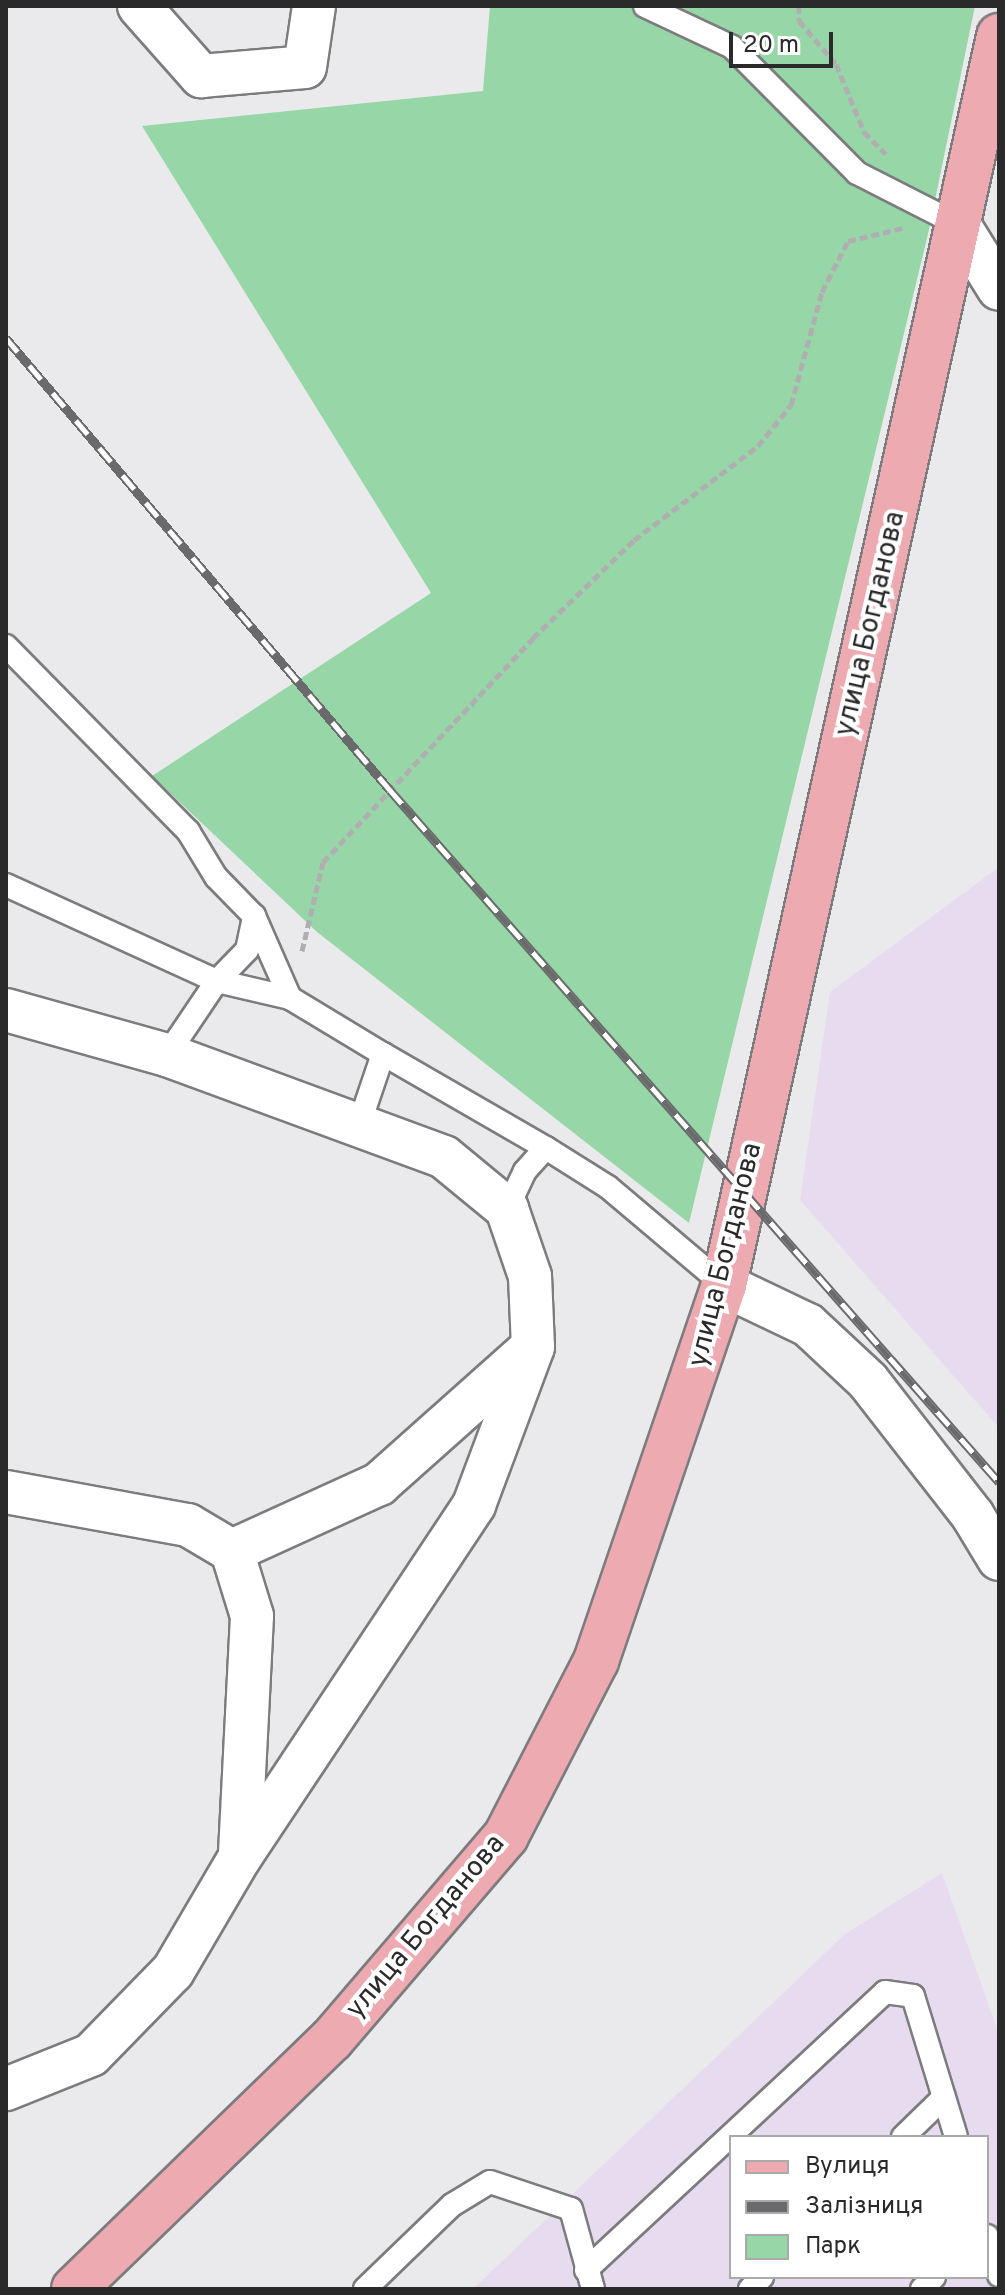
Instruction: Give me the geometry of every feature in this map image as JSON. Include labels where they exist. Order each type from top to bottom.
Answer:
[{"type":"main road","name":"улица Богданова","points":[[74,2289],[332,2039],[506,1836],[596,1661],[724,1285],[999,36]]},
{"type":"street","points":[[139,6],[201,76],[305,67],[314,6]]},
{"type":"street","points":[[959,225],[999,289]]},
{"type":"street","points":[[6,1010],[167,1055],[358,1128],[444,1157],[507,1209],[530,1276],[533,1347],[474,1505],[240,1857],[173,1971],[91,2055],[6,2089]]},
{"type":"street","points":[[724,1285],[808,1325],[868,1381],[973,1516],[999,1559]]},
{"type":"street","points":[[232,1551],[379,1484],[533,1347]]},
{"type":"street","points":[[6,1492],[188,1525],[232,1551],[252,1616],[240,1857]]},
{"type":"lane","points":[[645,6],[732,47],[857,173],[959,225]]},
{"type":"lane","points":[[6,646],[188,831],[216,877],[254,916],[290,998]]},
{"type":"lane","points":[[6,885],[217,981],[290,998],[608,1187],[724,1285]]},
{"type":"lane","points":[[167,1055],[217,981],[247,950],[254,916]]},
{"type":"lane","points":[[358,1128],[383,1054]]},
{"type":"lane","points":[[507,1209],[525,1171],[546,1148]]},
{"type":"lane","points":[[738,2135],[885,1992],[913,1996],[955,2135]]},
{"type":"lane","points":[[905,2135],[944,2097]]},
{"type":"lane","points":[[365,2289],[452,2205],[490,2182],[571,2209],[589,2279],[729,2143]]},
{"type":"lane","points":[[989,2242],[999,2275]]},
{"type":"path","points":[[799,6],[799,21],[836,64],[864,132],[895,163]]},
{"type":"path","points":[[290,998],[323,862],[533,638],[634,540],[758,446],[791,405],[822,292],[848,241],[902,228],[959,225]]},
{"type":"shaded area","points":[[999,867],[999,1428],[800,1200],[830,992]]},
{"type":"shaded area","points":[[942,1873],[999,2034],[999,2289],[473,2289],[845,1934]]},
{"type":"green space","points":[[490,6],[975,6],[928,234],[689,1223],[317,932],[152,776],[431,593],[142,126],[483,91]]},
{"type":"railway","points":[[6,338],[390,790],[999,1482]]}]
